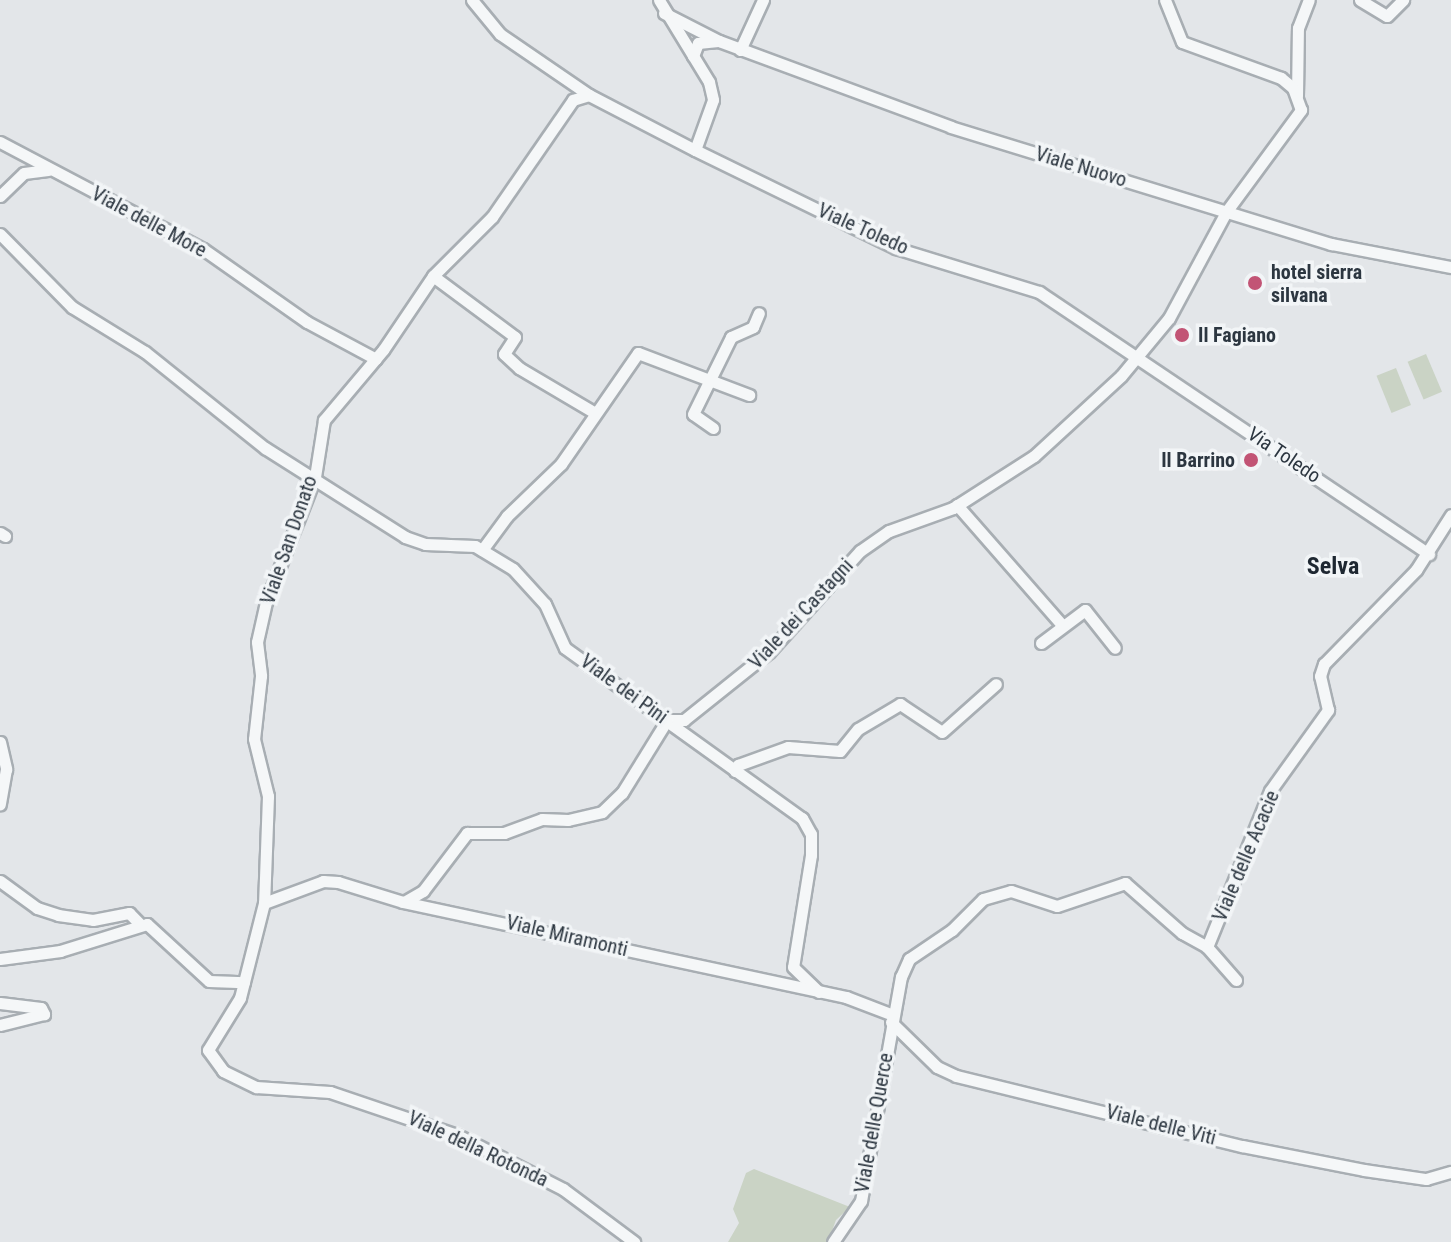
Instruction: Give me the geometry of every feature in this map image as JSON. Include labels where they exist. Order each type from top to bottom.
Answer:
[{"type":"street","name":"Viale Toledo","points":[[472,0],[500,34],[589,95],[896,248],[1039,292],[1137,359]]},
{"type":"street","points":[[659,0],[664,13],[693,56],[713,100],[695,150]]},
{"type":"street","points":[[740,50],[763,0]]},
{"type":"street","points":[[1165,0],[1182,42],[1281,78],[1297,96]]},
{"type":"street","points":[[1297,96],[1298,28],[1309,0]]},
{"type":"street","points":[[1360,0],[1387,16],[1403,0]]},
{"type":"street","name":"Viale Nuovo","points":[[664,13],[740,50],[951,127],[1331,244],[1451,267]]},
{"type":"street","points":[[679,36],[694,30]]},
{"type":"street","name":"Viale Nuovo","points":[[679,36],[719,41]]},
{"type":"street","points":[[693,56],[693,48],[705,41]]},
{"type":"street","name":"Viale San Donato","points":[[244,982],[264,903],[268,796],[254,739],[261,676],[257,642],[266,602],[315,477],[324,420],[376,359],[433,276],[492,217],[573,100],[589,95]]},
{"type":"street","name":"Viale dei Castagni","points":[[667,720],[684,720],[769,652],[860,551],[889,531],[957,505],[1034,456],[1137,359],[1169,318],[1226,212],[1301,110],[1297,96]]},
{"type":"street","name":"Viale delle More","points":[[0,142],[203,249],[297,315],[376,359]]},
{"type":"street","points":[[0,196],[31,169],[53,170]]},
{"type":"street","name":"Viale dei Pini","points":[[0,234],[72,307],[125,338],[221,417],[405,537],[482,550],[513,569],[545,604],[565,648],[791,808],[811,834],[793,967],[819,992]]},
{"type":"street","points":[[433,276],[515,337],[504,354],[519,368],[595,413]]},
{"type":"street","points":[[713,428],[693,414],[731,337],[753,327],[759,313]]},
{"type":"street","points":[[482,550],[507,516],[561,464],[638,353],[749,395]]},
{"type":"street","name":"Via Toledo","points":[[1137,359],[1429,554]]},
{"type":"street","points":[[957,505],[1062,625]]},
{"type":"street","name":"Viale delle Acacie","points":[[1207,947],[1270,791],[1328,710],[1320,676],[1324,664],[1445,540],[1451,515]]},
{"type":"street","points":[[1041,643],[1085,610],[1115,648]]},
{"type":"street","points":[[735,771],[738,765],[788,747],[840,751],[858,729],[900,704],[942,732],[996,684]]},
{"type":"street","points":[[403,902],[423,891],[467,833],[504,833],[542,819],[568,820],[602,812],[622,793],[667,720]]},
{"type":"street","points":[[0,742],[6,769],[0,804]]},
{"type":"street","points":[[0,881],[37,908],[58,915],[93,920],[129,913],[140,924],[156,929],[209,981],[244,982]]},
{"type":"street","name":"Viale Miramonti","points":[[264,903],[323,881],[403,902],[819,992],[893,1013]]},
{"type":"street","name":"Viale delle Acacie","points":[[893,1013],[909,959],[997,893],[1011,891],[1057,906],[1125,883],[1182,933],[1207,947],[1236,980]]},
{"type":"street","points":[[0,959],[60,951],[140,924]]},
{"type":"street","name":"Viale della Rotonda","points":[[244,982],[234,1012],[208,1050],[223,1071],[256,1087],[330,1092],[457,1135],[563,1189],[634,1242]]},
{"type":"street","points":[[0,1003],[41,1008],[44,1014],[0,1025]]},
{"type":"street","name":"Viale delle Querce","points":[[833,1242],[861,1201],[893,1013]]},
{"type":"street","name":"Viale delle Viti","points":[[893,1013],[937,1067],[956,1076],[1349,1167],[1426,1179],[1451,1172]]},
{"type":"green space","points":[[1426,354],[1442,392],[1424,400],[1408,362]]},
{"type":"green space","points":[[1396,368],[1411,405],[1392,413],[1377,376]]},
{"type":"green space","points":[[754,1169],[850,1207],[836,1220],[828,1242],[728,1242],[739,1223],[733,1209],[746,1173]]},
{"type":"place","name":"hotel sierra silvana","points":[[1255,283]]},
{"type":"place","name":"Il Fagiano","points":[[1182,335]]},
{"type":"place","name":"Il Barrino","points":[[1251,460]]},
{"type":"district","name":"Selva","points":[[1333,567]]}]
